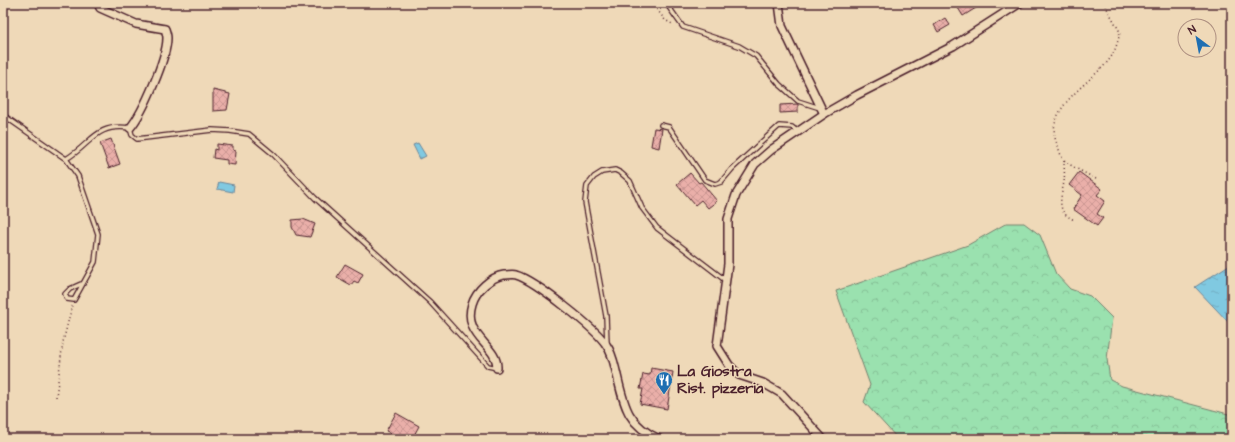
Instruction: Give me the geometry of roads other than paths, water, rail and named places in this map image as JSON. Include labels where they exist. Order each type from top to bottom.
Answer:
[{"type":"street","points":[[98,3],[100,8],[136,24],[164,29],[168,37],[158,73],[137,120],[130,128]]},
{"type":"street","points":[[779,3],[782,26],[823,111]]},
{"type":"street","points":[[823,439],[782,394],[764,383],[739,375],[729,365],[717,346],[728,264],[728,219],[736,195],[755,164],[823,111],[953,46],[1020,3]]},
{"type":"street","points":[[497,368],[496,357],[479,339],[474,330],[471,318],[472,304],[477,294],[486,284],[498,276],[515,274],[524,278],[573,313],[607,345],[613,360],[624,405],[632,421],[644,432],[659,439]]},
{"type":"lane","points":[[666,3],[682,25],[739,46],[756,56],[779,84],[798,100],[823,111]]},
{"type":"lane","points":[[3,115],[66,159],[78,176],[98,234],[95,262],[81,284],[74,300],[67,299],[65,294],[70,289],[81,284]]},
{"type":"lane","points":[[661,124],[669,127],[705,180],[715,184],[721,182],[732,169],[779,126],[792,127],[798,132]]},
{"type":"lane","points":[[66,159],[75,154],[104,129],[118,126],[130,128],[132,135],[137,139],[212,130],[249,134],[273,154],[315,198],[430,302],[488,366],[497,368]]},
{"type":"lane","points":[[607,345],[608,337],[606,316],[585,202],[587,186],[594,177],[602,172],[615,170],[626,177],[630,181],[642,208],[657,228],[726,280]]},
{"type":"water","points":[[418,143],[426,156],[420,159],[413,145]]},
{"type":"water","points":[[219,182],[234,185],[233,192],[217,189]]},
{"type":"water","points":[[1232,263],[1232,326],[1195,287]]},
{"type":"place","name":"La Giostra Rist. pizzeria","points":[[664,395]]}]
